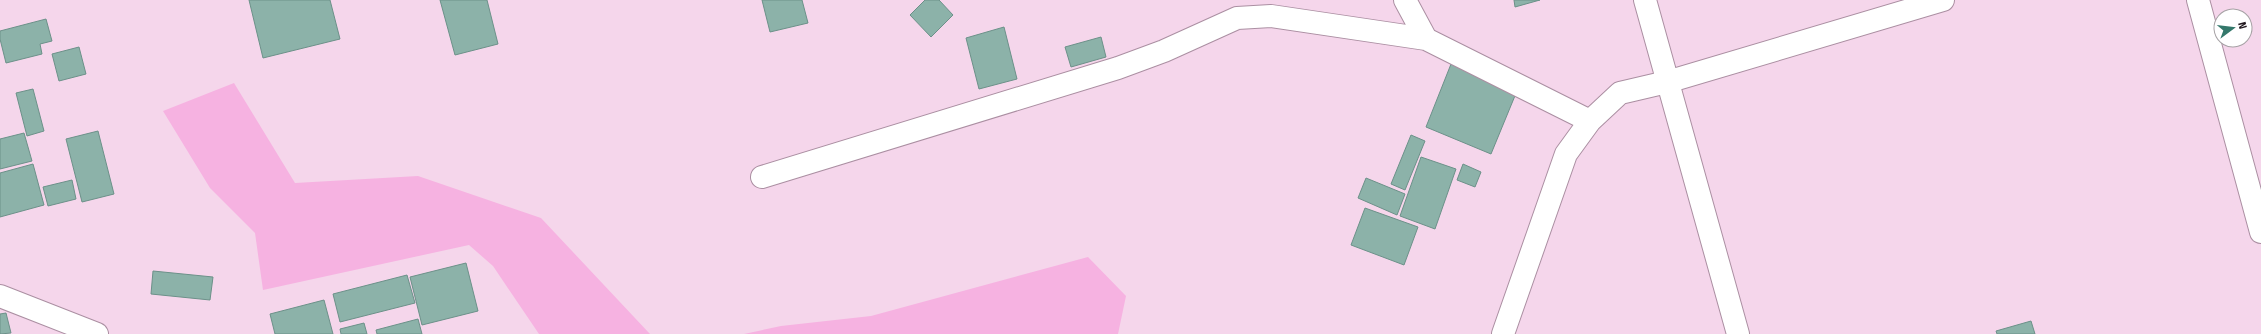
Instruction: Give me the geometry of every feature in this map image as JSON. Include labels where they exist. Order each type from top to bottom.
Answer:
[{"type":"street","points":[[1405,0],[1426,39]]},
{"type":"street","points":[[1645,0],[1738,334]]},
{"type":"street","points":[[2198,0],[2261,232]]},
{"type":"street","points":[[1503,334],[1566,154],[1590,121],[1620,93],[1667,82],[1935,1]]},
{"type":"street","points":[[762,177],[1118,68],[1164,51],[1237,18],[1271,16],[1426,39],[1590,121]]},
{"type":"street","points":[[0,296],[96,334]]},
{"type":"shaded area","points":[[234,83],[295,183],[418,176],[541,218],[650,334],[539,334],[493,266],[469,245],[263,290],[255,233],[210,188],[163,111]]},
{"type":"shaded area","points":[[1088,257],[1126,296],[1118,334],[744,334],[781,326],[871,316]]},
{"type":"building","points":[[249,0],[330,0],[340,39],[263,58]]},
{"type":"building","points":[[440,0],[487,0],[498,44],[455,55]]},
{"type":"building","points":[[762,0],[802,0],[808,23],[770,32]]},
{"type":"building","points":[[925,0],[939,0],[953,15],[931,37],[910,15]]},
{"type":"building","points":[[1514,0],[1540,0],[1515,7]]},
{"type":"building","points":[[46,19],[52,41],[40,44],[42,54],[6,63],[0,39],[0,31]]},
{"type":"building","points":[[1004,27],[1017,79],[979,89],[966,38]]},
{"type":"building","points":[[1101,37],[1106,57],[1071,67],[1065,47]]},
{"type":"building","points":[[79,47],[86,74],[59,81],[52,54]]},
{"type":"building","points":[[1453,59],[1519,86],[1491,154],[1426,127]]},
{"type":"building","points":[[33,89],[44,131],[27,136],[16,93]]},
{"type":"building","points":[[98,131],[114,194],[82,202],[66,139]]},
{"type":"building","points":[[24,133],[32,161],[0,169],[0,139]]},
{"type":"building","points":[[1411,135],[1425,141],[1405,190],[1391,184]]},
{"type":"building","points":[[1421,157],[1456,169],[1435,229],[1400,216]]},
{"type":"building","points":[[33,164],[44,205],[0,217],[0,173]]},
{"type":"building","points":[[1463,164],[1481,172],[1475,187],[1457,180]]},
{"type":"building","points":[[1366,178],[1405,194],[1397,215],[1358,198]]},
{"type":"building","points":[[72,180],[76,199],[48,206],[43,187]]},
{"type":"building","points":[[1365,208],[1418,227],[1404,265],[1351,245]]},
{"type":"building","points":[[466,263],[478,311],[422,325],[410,277]]},
{"type":"building","points":[[153,271],[213,277],[210,300],[151,294]]},
{"type":"building","points":[[407,275],[415,303],[340,322],[333,294]]},
{"type":"building","points":[[324,300],[333,334],[275,334],[270,314]]},
{"type":"building","points":[[6,313],[11,333],[0,334],[0,314]]},
{"type":"building","points":[[418,319],[422,334],[377,334],[376,330]]},
{"type":"building","points":[[2031,321],[2035,334],[1997,334],[1996,331]]},
{"type":"building","points":[[364,323],[367,334],[341,334],[340,329]]}]
